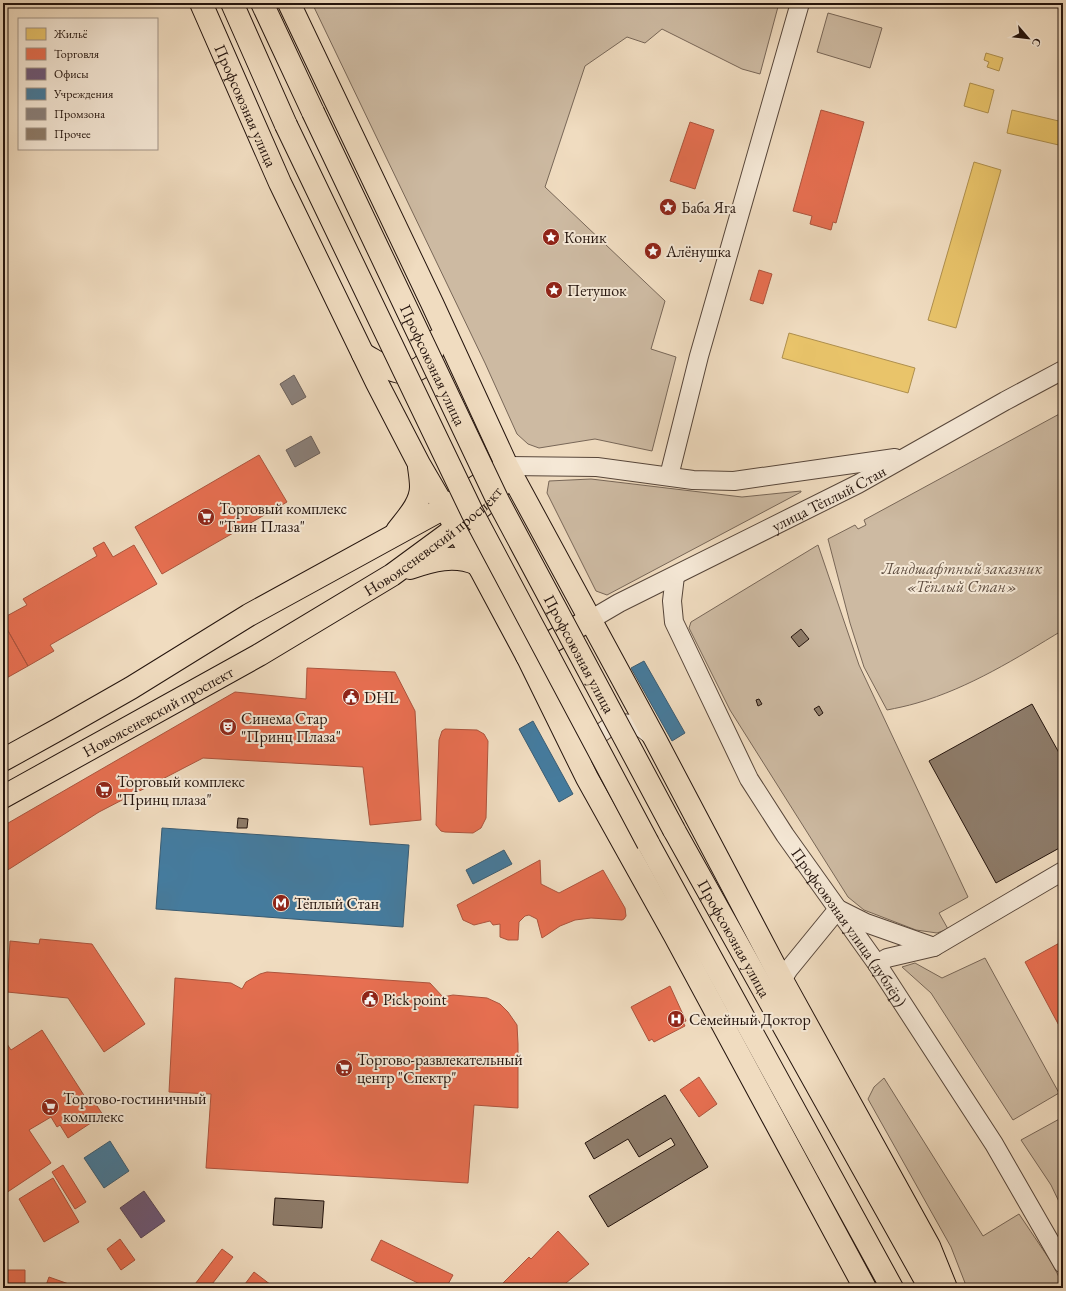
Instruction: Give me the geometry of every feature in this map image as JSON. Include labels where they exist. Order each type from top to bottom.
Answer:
[{"type":"main road","name":"Профсоюзная улица","points":[[201,3],[280,183],[363,354],[419,464],[477,564],[527,656],[587,778],[675,936],[865,1288]]},
{"type":"main road","name":"Профсоюзная улица","points":[[232,3],[286,125],[472,512],[648,843],[892,1288]]},
{"type":"main road","name":"Профсоюзная улица","points":[[262,3],[498,501],[674,830],[930,1288]]},
{"type":"main road","name":"Профсоюзная улица","points":[[289,3],[432,303],[507,466],[655,739],[782,980],[929,1246],[946,1288]]},
{"type":"main road","points":[[363,354],[392,370],[410,372],[425,364],[434,350],[436,331],[432,303]]},
{"type":"main road","points":[[392,537],[410,514],[420,496],[421,487],[419,464]]},
{"type":"main road","name":"Новоясеневский проспект","points":[[3,760],[131,688],[249,615],[444,508],[507,466]]},
{"type":"main road","name":"Новоясеневский проспект","points":[[3,797],[252,658],[392,575],[456,528],[487,502],[501,485],[507,466]]},
{"type":"main road","points":[[392,575],[439,559],[469,560],[477,564]]},
{"type":"main road","points":[[527,656],[590,620]]},
{"type":"street","points":[[669,476],[699,356],[800,3]]},
{"type":"street","name":"улица Тёплый Стан","points":[[590,620],[619,603],[858,484],[1063,370]]},
{"type":"street","points":[[507,466],[597,468],[693,480],[734,481],[905,457]]},
{"type":"street","name":"Профсоюзная улица (дублёр)","points":[[675,576],[672,601],[674,622],[749,779],[785,835],[878,964],[994,1144],[1063,1264]]},
{"type":"street","points":[[587,778],[587,754],[592,743],[600,733],[612,726],[625,723],[637,726],[646,731],[655,739]]},
{"type":"street","points":[[878,964],[888,958],[934,947],[1063,871]]},
{"type":"street","points":[[782,980],[788,969],[838,909],[866,923],[934,947]]},
{"type":"green space","points":[[312,3],[779,3],[760,74],[742,69],[662,29],[645,43],[627,37],[585,66],[545,187],[665,301],[651,349],[676,357],[652,451],[595,439],[539,448],[528,444],[517,434],[485,363]]},
{"type":"green space","points":[[828,13],[882,28],[870,68],[817,52]]},
{"type":"green space","name":"Ландшафтный заказник «Тёплый Стан»","points":[[1063,412],[1063,630],[974,681],[936,697],[887,710],[864,667],[850,623],[828,539],[855,525],[858,529],[866,525],[864,520]]},
{"type":"green space","points":[[591,479],[742,497],[801,492],[607,595],[596,591],[547,493],[549,481]]},
{"type":"green space","points":[[818,545],[859,665],[968,897],[939,913],[948,929],[937,933],[916,930],[864,910],[848,897],[730,710],[689,628],[691,622]]},
{"type":"green space","points":[[985,958],[1059,1093],[1013,1120],[931,993],[902,967],[915,963],[942,978]]},
{"type":"green space","points":[[884,1078],[983,1236],[1019,1214],[1052,1263],[1063,1285],[1063,1288],[967,1288],[951,1247],[868,1099],[874,1087]]},
{"type":"green space","points":[[1063,1117],[1063,1210],[1051,1185],[1021,1140]]},
{"type":"building: Жильё","points":[[986,53],[1003,58],[999,71],[987,67],[989,62],[984,60]]},
{"type":"building: Жильё","points":[[970,83],[994,90],[988,113],[964,106]]},
{"type":"building: Жильё","points":[[1012,110],[1063,122],[1063,146],[1007,133]]},
{"type":"building: Жильё","points":[[974,162],[1001,170],[956,328],[928,320]]},
{"type":"building: Жильё","points":[[789,333],[915,368],[908,393],[782,358]]},
{"type":"building: Торговля","points":[[821,110],[864,122],[836,223],[833,222],[831,230],[810,224],[812,216],[793,211]]},
{"type":"building: Торговля","points":[[690,122],[714,130],[695,189],[670,181]]},
{"type":"building: Торговля","points":[[759,270],[772,274],[763,304],[750,300]]},
{"type":"building: Торговля","name":"Торговый комплекс \"Твин Плаза\"","points":[[259,455],[287,502],[162,574],[135,527]]},
{"type":"building: Торговля","points":[[104,542],[113,557],[134,545],[157,584],[50,645],[54,651],[28,666],[3,622],[3,618],[27,605],[23,599],[97,556],[93,548]]},
{"type":"building: Торговля","points":[[3,622],[28,666],[3,680]]},
{"type":"building: Торговля","name":"Торговый комплекс \"Принц плаза\"","points":[[307,668],[395,672],[415,711],[421,820],[370,825],[363,767],[203,758],[99,812],[3,873],[3,826],[235,692],[306,699]]},
{"type":"building: Торговля","points":[[445,729],[477,730],[484,734],[488,741],[486,818],[481,828],[473,833],[445,832],[441,831],[436,825],[439,740],[442,731]]},
{"type":"building: Торговля","points":[[540,860],[541,884],[559,893],[603,870],[625,908],[626,916],[624,919],[591,918],[575,920],[560,926],[542,938],[537,919],[529,915],[525,916],[519,922],[518,940],[508,940],[500,937],[500,924],[493,925],[490,921],[474,925],[463,920],[457,905]]},
{"type":"building: Торговля","points":[[40,939],[92,944],[145,1024],[104,1052],[68,998],[7,992],[10,941],[39,944]]},
{"type":"building: Торговля","points":[[1063,941],[1063,1033],[1025,962]]},
{"type":"building: Торговля","name":"Торгово-развлекательный центр \"Спектр\"","points":[[267,972],[430,983],[443,997],[453,995],[487,998],[500,1004],[508,1012],[517,1025],[518,1108],[474,1105],[468,1183],[206,1168],[211,1094],[169,1092],[175,978],[231,983],[242,989],[246,982],[260,974]]},
{"type":"building: Торговля","points":[[670,986],[686,1021],[683,1022],[685,1026],[654,1042],[652,1039],[649,1041],[631,1007]]},
{"type":"building: Торговля","name":"Торгово-гостиничный комплекс","points":[[42,1030],[87,1100],[91,1097],[103,1115],[68,1138],[60,1125],[57,1127],[51,1117],[29,1130],[51,1163],[3,1195],[3,1047],[7,1044],[11,1050]]},
{"type":"building: Торговля","points":[[699,1077],[717,1104],[699,1117],[680,1090]]},
{"type":"building: Торговля","points":[[63,1165],[86,1202],[75,1209],[52,1172]]},
{"type":"building: Торговля","points":[[53,1178],[79,1222],[44,1242],[19,1199]]},
{"type":"building: Торговля","points":[[558,1231],[589,1264],[560,1288],[498,1288],[529,1257],[531,1259]]},
{"type":"building: Торговля","points":[[120,1239],[135,1260],[121,1270],[107,1249]]},
{"type":"building: Торговля","points":[[381,1240],[453,1275],[446,1288],[428,1288],[371,1260]]},
{"type":"building: Торговля","points":[[222,1249],[233,1257],[209,1288],[192,1288]]},
{"type":"building: Торговля","points":[[3,1270],[25,1270],[25,1288],[3,1288]]},
{"type":"building: Торговля","points":[[254,1272],[275,1288],[242,1288]]},
{"type":"building: Торговля","points":[[49,1277],[80,1288],[45,1288]]},
{"type":"building: Офисы","points":[[144,1191],[165,1221],[141,1238],[120,1208]]},
{"type":"building: Учреждения","points":[[644,661],[685,733],[672,741],[631,668]]},
{"type":"building: Учреждения","points":[[533,721],[573,794],[559,802],[519,729]]},
{"type":"building: Учреждения","points":[[162,828],[409,845],[403,927],[156,909]]},
{"type":"building: Учреждения","points":[[504,850],[512,864],[473,884],[466,870]]},
{"type":"building: Учреждения","points":[[110,1141],[129,1171],[104,1188],[84,1158]]},
{"type":"building: Промзона","points":[[294,375],[306,397],[292,405],[280,384]]},
{"type":"building: Промзона","points":[[311,436],[320,453],[295,467],[286,450]]},
{"type":"building: Прочее","points":[[801,629],[809,639],[799,647],[791,637]]},
{"type":"building: Прочее","points":[[759,699],[762,704],[758,706],[756,700]]},
{"type":"building: Прочее","points":[[1032,704],[1063,760],[1063,846],[996,883],[929,761]]},
{"type":"building: Прочее","points":[[819,706],[823,713],[819,716],[814,709]]},
{"type":"building: Прочее","points":[[238,818],[248,819],[247,828],[237,828]]},
{"type":"building: Прочее","points":[[665,1095],[708,1167],[608,1227],[589,1196],[675,1145],[671,1138],[639,1157],[628,1139],[594,1159],[585,1143]]},
{"type":"building: Прочее","points":[[275,1198],[324,1201],[322,1228],[273,1225]]},
{"type":"place","name":"Баба Яга","points":[[668,207]]},
{"type":"place","name":"Коник","points":[[551,237]]},
{"type":"place","name":"Алёнушка","points":[[653,251]]},
{"type":"place","name":"Петушок","points":[[554,290]]},
{"type":"place","name":"Торговый комплекс \"Твин Плаза\"","points":[[206,517]]},
{"type":"place","name":"DHL","points":[[351,697]]},
{"type":"place","name":"Синема Стар \"Принц Плаза\"","points":[[228,727]]},
{"type":"place","name":"Торговый комплекс \"Принц плаза\"","points":[[104,790]]},
{"type":"place","name":"Тёплый Стан","points":[[281,903]]},
{"type":"place","name":"Pick point","points":[[370,999]]},
{"type":"place","name":"Семейный Доктор","points":[[676,1019]]},
{"type":"place","name":"Торгово-развлекательный центр \"Спектр\"","points":[[344,1068]]},
{"type":"place","name":"Торгово-гостиничный комплекс","points":[[50,1107]]}]
